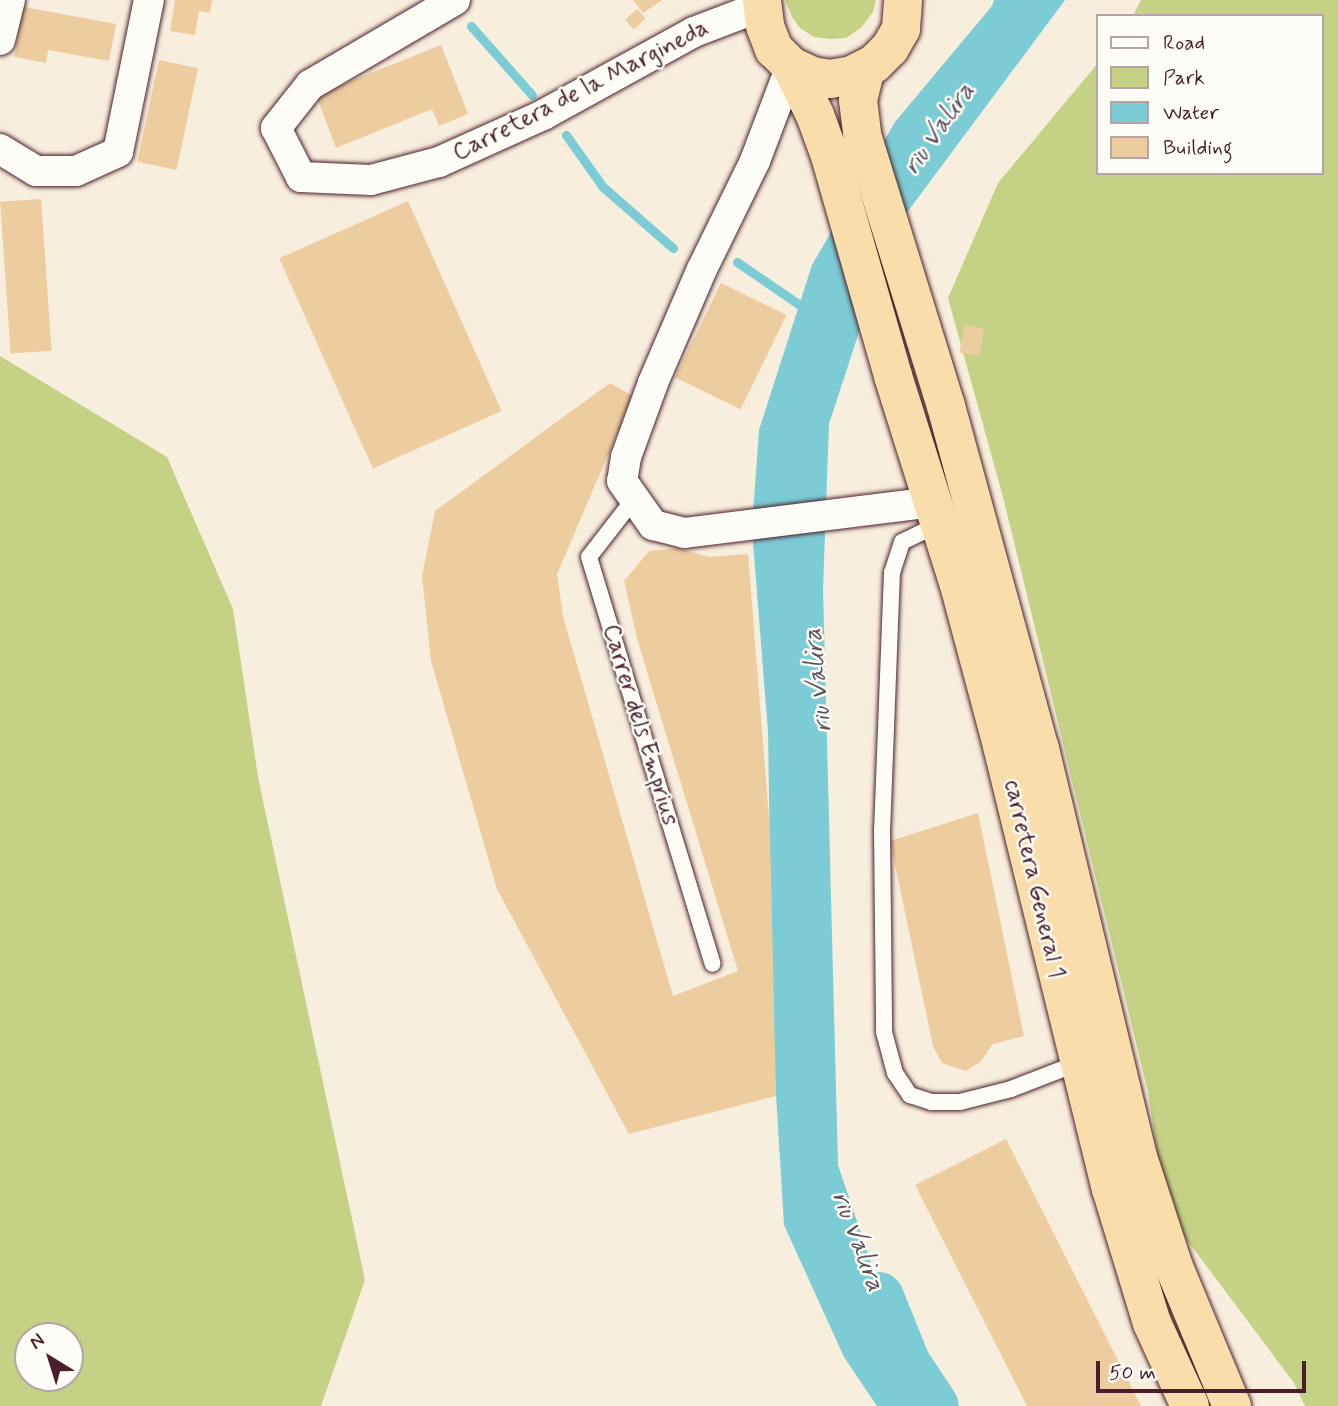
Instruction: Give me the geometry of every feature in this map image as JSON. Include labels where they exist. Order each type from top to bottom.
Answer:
[{"type":"highway","points":[[791,66],[812,76],[830,79],[866,68],[890,48],[901,29],[903,0]]},
{"type":"highway","name":"carretera General 1","points":[[762,3],[765,26],[774,48],[791,66],[816,115],[844,203],[1002,746],[1111,1189],[1152,1323],[1190,1406]]},
{"type":"highway","points":[[866,68],[858,100],[863,138],[915,305],[1040,749],[1137,1154],[1174,1268],[1232,1406]]},
{"type":"street","points":[[0,40],[10,0]]},
{"type":"street","points":[[0,149],[36,171],[76,171],[118,152],[149,0]]},
{"type":"street","name":"Carretera de la Margineda","points":[[455,0],[310,85],[275,128],[301,177],[371,180],[439,162],[544,115],[694,32],[762,3]]},
{"type":"street","points":[[791,66],[755,161],[702,270],[626,457],[622,481],[653,525],[684,533],[865,510],[935,513]]},
{"type":"lane","name":"Carrer dels Emprius","points":[[634,499],[589,557],[713,964]]},
{"type":"lane","points":[[935,513],[902,541],[892,572],[882,829],[884,1032],[895,1073],[910,1095],[932,1102],[960,1102],[1011,1089],[1078,1063]]},
{"type":"green space","points":[[785,0],[876,0],[873,12],[861,28],[846,38],[830,39],[814,37],[800,28]]},
{"type":"green space","points":[[1141,0],[1338,0],[1338,1406],[1305,1406],[1294,1383],[1166,1212],[1148,1092],[1003,497],[948,298],[998,183],[1096,65],[1096,175],[1324,175],[1324,14],[1134,14]]},
{"type":"green space","points":[[0,356],[167,457],[233,609],[258,777],[365,1280],[321,1406],[0,1406]]},
{"type":"water","points":[[994,0],[1065,0],[891,234],[829,424],[823,589],[838,1165],[907,1369],[932,1406],[877,1406],[844,1357],[784,1225],[773,1045],[768,732],[752,529],[759,430],[812,265],[895,122],[992,6]]},
{"type":"building","points":[[175,0],[212,0],[210,13],[199,11],[195,35],[170,31]]},
{"type":"building","points":[[633,0],[662,0],[643,13]]},
{"type":"building","points":[[24,7],[116,24],[109,61],[48,50],[46,63],[14,57]]},
{"type":"building","points":[[637,9],[646,19],[634,29],[625,20]]},
{"type":"building","points":[[441,45],[468,114],[439,126],[432,109],[336,148],[316,95]]},
{"type":"building","points":[[159,60],[198,68],[177,170],[137,162]]},
{"type":"building","points":[[41,199],[52,351],[11,353],[0,202]]},
{"type":"building","points":[[408,201],[502,411],[373,468],[279,258]]},
{"type":"building","points":[[721,283],[787,315],[741,409],[675,377]]},
{"type":"building","points":[[964,325],[984,328],[979,356],[960,353]]},
{"type":"building","points":[[610,383],[633,396],[557,574],[563,616],[673,996],[738,971],[638,642],[624,581],[649,551],[679,548],[709,557],[748,554],[770,831],[776,1096],[629,1134],[497,889],[431,661],[422,576],[435,511]]},
{"type":"building","points":[[978,813],[1024,1036],[993,1044],[980,1062],[966,1071],[942,1063],[933,1046],[890,841]]},
{"type":"building","points":[[1006,1139],[1141,1406],[1027,1406],[915,1185]]},
{"type":"waterway","points":[[471,26],[532,95]]},
{"type":"waterway","points":[[566,135],[603,187],[673,248]]},
{"type":"waterway","points":[[737,262],[807,310]]},
{"type":"waterway","name":"riu Valira","points":[[878,1297],[905,1364],[933,1406]]}]
